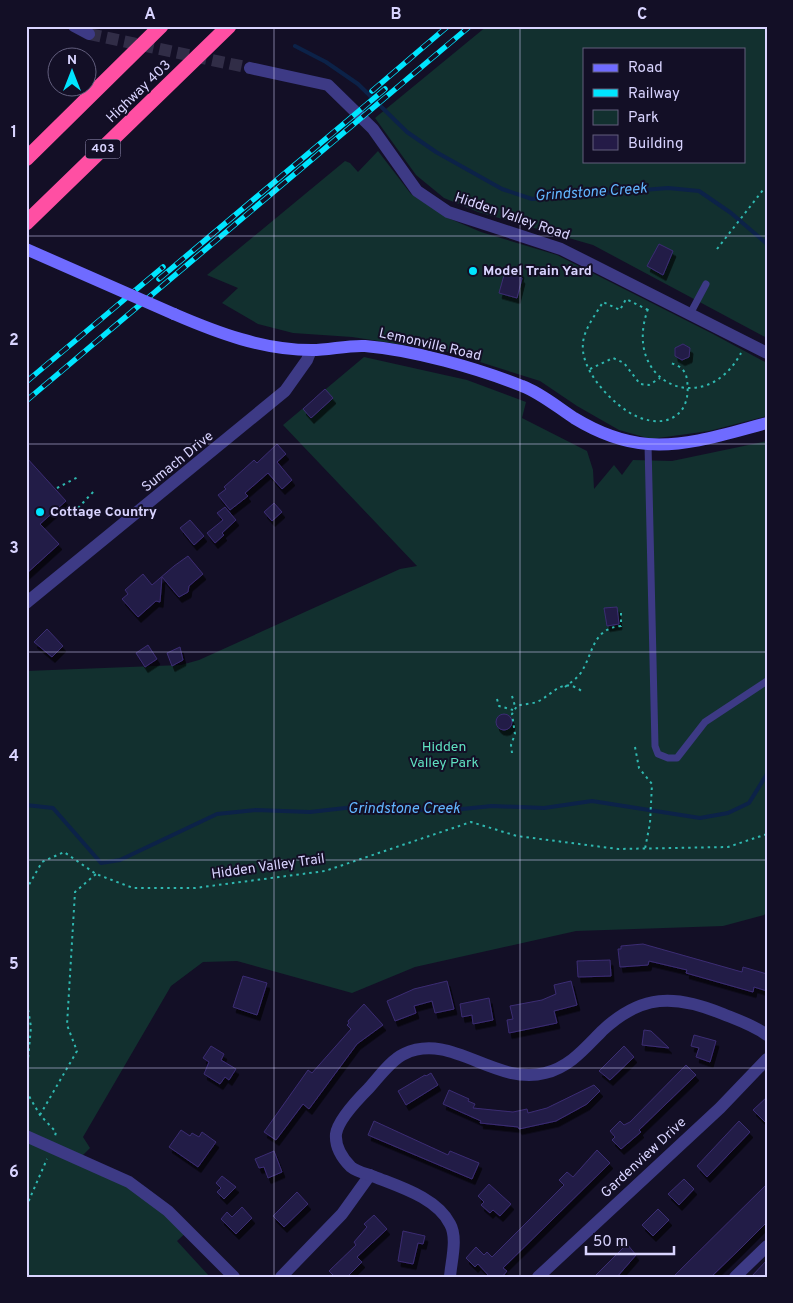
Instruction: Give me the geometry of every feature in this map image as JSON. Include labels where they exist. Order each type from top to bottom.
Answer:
[{"type":"highway","points":[[26,159],[161,26]]},
{"type":"highway","name":"Highway 403","points":[[26,223],[229,26]]},
{"type":"street","points":[[74,26],[89,34]]},
{"type":"street","name":"Hidden Valley Road","points":[[250,68],[328,85],[373,129],[416,191],[448,212],[561,249],[767,353]]},
{"type":"street","name":"Lemonville Road","points":[[26,250],[222,334],[258,344],[311,350],[362,346],[390,349],[480,372],[524,386],[605,435],[648,444],[679,444],[767,423]]},
{"type":"street","name":"Sumach Drive","points":[[26,603],[285,391],[307,360],[311,350]]},
{"type":"street","points":[[450,1277],[453,1243],[451,1225],[434,1205],[404,1188],[352,1168],[339,1152],[336,1133],[346,1114],[365,1091],[403,1054],[424,1049],[446,1049],[507,1073],[526,1076],[546,1073],[566,1065],[581,1054],[603,1031],[622,1015],[654,1000],[696,1003],[755,1027],[767,1035]]},
{"type":"street","name":"Gardenview Drive","points":[[538,1277],[720,1108],[767,1059]]},
{"type":"street","points":[[26,1136],[129,1182],[168,1211],[234,1277]]},
{"type":"street","points":[[281,1277],[342,1214],[370,1175]]},
{"type":"street","points":[[735,1277],[767,1246]]},
{"type":"lane","points":[[690,314],[706,284]]},
{"type":"lane","points":[[648,444],[655,746],[658,754],[668,758],[676,758],[706,722],[767,681]]},
{"type":"path","points":[[717,249],[763,190]]},
{"type":"path","points":[[653,295],[642,331],[642,348],[649,364],[660,377],[676,386],[687,388],[703,387],[719,380],[733,368],[746,343]]},
{"type":"path","points":[[648,310],[626,299],[620,310],[603,302],[585,334],[583,343],[585,359],[595,379],[615,402],[628,412],[644,419],[667,419],[678,415],[687,403],[685,373],[678,366],[670,363]]},
{"type":"path","points":[[590,369],[613,358],[624,363],[640,384],[649,385],[660,377]]},
{"type":"path","points":[[57,488],[80,476]]},
{"type":"path","points":[[78,508],[95,490]]},
{"type":"path","points":[[564,687],[578,676],[600,635],[609,627],[621,626],[621,610]]},
{"type":"path","points":[[497,699],[499,706],[514,709],[537,702],[552,690],[564,687],[578,688],[584,693]]},
{"type":"path","points":[[512,696],[515,734],[512,753]]},
{"type":"path","points":[[634,747],[639,768],[652,784],[650,823],[645,850]]},
{"type":"path","name":"Hidden Valley Trail","points":[[26,890],[42,862],[64,852],[96,874],[133,888],[195,888],[325,871],[471,822],[517,836],[618,850],[728,847],[767,834]]},
{"type":"path","points":[[40,1115],[77,1051],[67,1024],[75,892],[96,874]]},
{"type":"path","points":[[26,997],[32,1027],[26,1081]]},
{"type":"path","points":[[26,1091],[40,1115],[56,1132],[26,1207]]},
{"type":"green space","points":[[487,26],[767,26],[767,338],[593,245],[478,212],[444,198],[416,175],[375,118]]},
{"type":"green space","points":[[378,151],[411,194],[448,218],[481,232],[557,255],[767,363],[767,416],[709,431],[651,439],[619,430],[577,406],[540,381],[445,351],[352,337],[293,333],[258,324],[222,303],[238,288],[207,275],[345,161],[350,163],[358,172]]},
{"type":"green space","name":"Hidden Valley Park","points":[[364,357],[467,380],[526,402],[522,418],[587,451],[593,470],[594,489],[614,465],[622,475],[633,460],[672,461],[767,441],[767,912],[764,915],[723,926],[576,931],[415,967],[352,993],[237,961],[203,962],[171,986],[83,1137],[90,1148],[83,1155],[190,1229],[177,1241],[210,1277],[26,1277],[26,671],[181,665],[199,660],[400,569],[417,566],[283,425]]},
{"type":"building","points":[[659,244],[673,251],[663,275],[647,266]]},
{"type":"building","points":[[506,268],[521,272],[520,277],[522,278],[517,298],[499,293]]},
{"type":"building","points":[[683,344],[690,348],[689,357],[682,360],[675,356],[675,348]]},
{"type":"building","points":[[325,389],[333,398],[311,418],[303,409]]},
{"type":"building","points":[[277,444],[286,454],[277,462],[292,480],[282,489],[268,473],[245,493],[248,496],[230,510],[218,495],[226,489],[224,487],[254,460],[257,463]]},
{"type":"building","name":"Cottage Country","points":[[26,457],[66,501],[40,524],[59,544],[26,574]]},
{"type":"building","points":[[274,503],[282,512],[272,521],[264,512]]},
{"type":"building","points":[[225,507],[236,520],[222,533],[224,535],[215,543],[207,533],[223,520],[217,513]]},
{"type":"building","points":[[190,520],[204,536],[194,545],[180,528]]},
{"type":"building","points":[[188,556],[203,574],[189,586],[188,592],[179,597],[162,577],[160,602],[156,601],[138,617],[122,599],[128,594],[125,590],[143,574],[152,585]]},
{"type":"building","points":[[617,607],[619,624],[607,626],[604,608]]},
{"type":"building","points":[[47,629],[63,646],[52,657],[34,642]]},
{"type":"building","points":[[148,645],[157,659],[145,667],[136,653]]},
{"type":"building","points":[[180,647],[183,660],[172,666],[167,653]]},
{"type":"building","points":[[504,714],[510,716],[512,722],[510,728],[504,730],[498,728],[496,722],[498,716]]},
{"type":"building","points":[[643,944],[742,972],[743,967],[767,974],[767,991],[754,987],[753,992],[686,973],[687,970],[649,961],[648,965],[620,967],[618,949],[621,949],[621,946]]},
{"type":"building","points":[[610,960],[611,976],[578,977],[577,961]]},
{"type":"building","points":[[243,976],[267,983],[257,1015],[233,1007]]},
{"type":"building","points":[[447,981],[454,1009],[435,1013],[432,1001],[414,1006],[416,1013],[395,1021],[387,1001],[414,989]]},
{"type":"building","points":[[571,981],[577,1005],[554,1011],[557,1023],[509,1033],[507,1020],[513,1019],[510,1006],[542,1000],[556,994],[554,985]]},
{"type":"building","points":[[489,998],[493,1020],[473,1024],[472,1015],[462,1017],[460,1004]]},
{"type":"building","points":[[364,1004],[383,1025],[357,1044],[309,1109],[303,1104],[276,1140],[264,1132],[308,1070],[312,1073],[351,1029],[347,1025],[348,1021]]},
{"type":"building","points":[[644,1030],[651,1031],[669,1048],[642,1045]]},
{"type":"building","points":[[694,1035],[716,1041],[710,1062],[696,1057],[699,1048],[691,1046]]},
{"type":"building","points":[[211,1046],[224,1054],[221,1060],[236,1069],[229,1080],[225,1077],[220,1084],[204,1074],[209,1062],[203,1058]]},
{"type":"building","points":[[624,1046],[634,1057],[610,1080],[599,1071]]},
{"type":"building","points":[[686,1065],[696,1075],[639,1130],[641,1132],[621,1149],[612,1140],[615,1137],[610,1131],[620,1121],[624,1125],[630,1122]]},
{"type":"building","points":[[431,1073],[438,1085],[406,1105],[398,1091]]},
{"type":"building","points":[[594,1085],[600,1091],[587,1104],[556,1121],[519,1129],[518,1127],[480,1123],[481,1121],[443,1104],[449,1090],[469,1099],[468,1101],[475,1104],[473,1108],[513,1112],[527,1109],[528,1113],[547,1108]]},
{"type":"building","points":[[767,1097],[767,1124],[753,1110]]},
{"type":"building","points":[[374,1121],[448,1155],[450,1151],[479,1163],[472,1179],[368,1135]]},
{"type":"building","points":[[739,1121],[750,1132],[707,1177],[697,1166]]},
{"type":"building","points":[[181,1130],[190,1136],[192,1133],[199,1137],[202,1132],[216,1142],[198,1167],[169,1147]]},
{"type":"building","points":[[597,1150],[610,1163],[503,1268],[507,1271],[502,1277],[490,1277],[478,1264],[475,1267],[466,1258],[476,1247],[484,1255],[487,1252],[492,1257],[564,1185],[559,1180],[567,1172],[573,1177]]},
{"type":"building","points":[[274,1151],[282,1172],[268,1178],[264,1167],[259,1168],[255,1159]]},
{"type":"building","points":[[222,1176],[236,1187],[224,1199],[217,1192],[221,1188],[216,1183]]},
{"type":"building","points":[[684,1179],[694,1189],[679,1205],[668,1194]]},
{"type":"building","points":[[489,1184],[511,1204],[500,1216],[493,1210],[490,1213],[481,1205],[484,1202],[478,1196]]},
{"type":"building","points":[[767,1184],[767,1222],[740,1249],[711,1277],[673,1277]]},
{"type":"building","points":[[297,1192],[308,1204],[284,1227],[273,1216]]},
{"type":"building","points":[[242,1207],[252,1218],[236,1234],[221,1219],[227,1212],[232,1217]]},
{"type":"building","points":[[658,1209],[669,1220],[653,1236],[642,1225]]},
{"type":"building","points":[[374,1215],[387,1229],[357,1257],[362,1262],[347,1277],[335,1277],[329,1271],[356,1245],[354,1242],[367,1227],[364,1224]]},
{"type":"building","points":[[403,1231],[425,1236],[423,1244],[418,1243],[413,1264],[398,1261]]},
{"type":"building","points":[[627,1244],[636,1255],[617,1277],[594,1277]]},
{"type":"building","points":[[767,1260],[767,1277],[751,1277]]},
{"type":"waterway","name":"Grindstone Creek","points":[[295,46],[326,62],[358,84],[407,132],[436,152],[502,189],[532,199],[668,188],[699,191],[731,213],[767,244]]},
{"type":"waterway","name":"Grindstone Creek","points":[[26,805],[53,808],[101,863],[120,860],[217,814],[256,810],[310,812],[363,806],[413,810],[452,810],[492,806],[544,808],[592,801],[700,818],[728,813],[749,803],[767,774]]},
{"type":"tunnel","points":[[89,34],[250,68]]},
{"type":"railway","points":[[372,91],[448,26]]},
{"type":"railway","points":[[26,401],[470,26]]},
{"type":"railway","points":[[159,279],[385,89]]},
{"type":"railway","points":[[26,382],[163,267]]},
{"type":"place","name":"Model Train Yard","points":[[473,271]]},
{"type":"place","name":"Cottage Country","points":[[40,512]]}]
